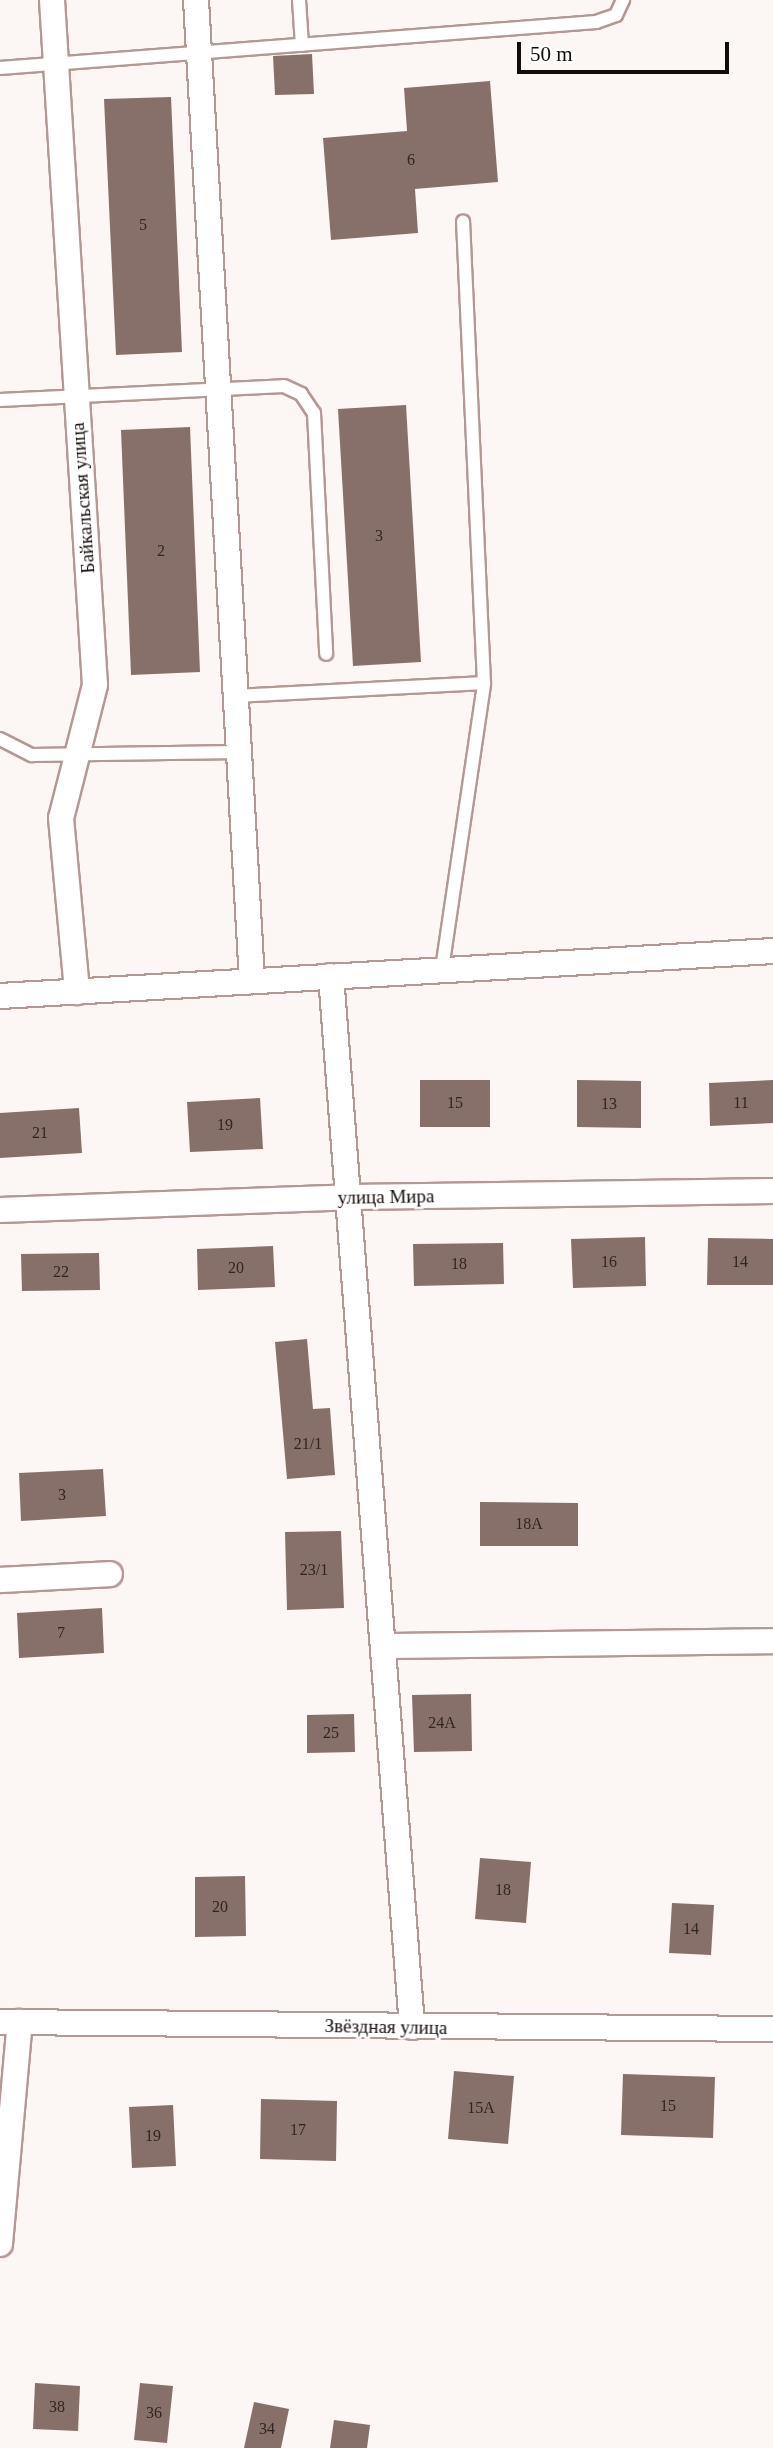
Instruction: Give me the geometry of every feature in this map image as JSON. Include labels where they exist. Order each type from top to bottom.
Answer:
[{"type":"street","name":"Байкальская улица","points":[[52,0],[95,685],[61,818],[77,992]]},
{"type":"street","points":[[196,0],[251,981]]},
{"type":"street","points":[[0,996],[773,951]]},
{"type":"street","points":[[331,976],[412,2027]]},
{"type":"street","name":"улица Мира","points":[[0,1210],[350,1197],[773,1192]]},
{"type":"street","points":[[0,1580],[110,1573]]},
{"type":"street","points":[[383,1646],[773,1641]]},
{"type":"street","points":[[0,2244],[10,2022]]},
{"type":"street","name":"Звёздная улица","points":[[10,2022],[773,2029]]},
{"type":"lane","points":[[299,0],[302,45]]},
{"type":"lane","points":[[0,68],[596,22],[616,15],[624,0]]},
{"type":"lane","points":[[442,970],[484,683],[463,221]]},
{"type":"lane","points":[[0,400],[284,386],[301,394],[314,413],[326,654]]},
{"type":"lane","points":[[236,696],[484,683]]},
{"type":"lane","points":[[0,739],[32,755],[239,752]]},
{"type":"building","points":[[312,54],[314,94],[275,95],[273,56]]},
{"type":"building","points":[[490,81],[498,182],[415,189],[418,233],[331,240],[323,138],[407,131],[404,88]]},
{"type":"building","points":[[171,97],[182,352],[116,355],[104,99]]},
{"type":"building","points":[[406,405],[421,662],[353,666],[338,409]]},
{"type":"building","points":[[190,427],[200,672],[131,675],[121,430]]},
{"type":"building","points":[[420,1080],[490,1080],[490,1127],[420,1127]]},
{"type":"building","points":[[577,1080],[641,1081],[641,1128],[577,1127]]},
{"type":"building","points":[[773,1080],[773,1123],[710,1126],[709,1083]]},
{"type":"building","points":[[260,1098],[263,1149],[190,1152],[187,1102]]},
{"type":"building","points":[[79,1108],[82,1153],[0,1158],[0,1113]]},
{"type":"building","points":[[645,1237],[646,1286],[573,1288],[571,1239]]},
{"type":"building","points":[[708,1238],[773,1239],[773,1285],[707,1285]]},
{"type":"building","points":[[503,1243],[504,1284],[414,1286],[413,1244]]},
{"type":"building","points":[[273,1246],[275,1287],[198,1290],[197,1249]]},
{"type":"building","points":[[99,1253],[100,1290],[22,1291],[21,1254]]},
{"type":"building","points":[[307,1339],[313,1409],[330,1408],[335,1475],[287,1479],[275,1342]]},
{"type":"building","points":[[103,1469],[106,1516],[21,1521],[19,1473]]},
{"type":"building","points":[[480,1502],[578,1503],[578,1546],[480,1546]]},
{"type":"building","points":[[341,1531],[344,1608],[287,1610],[285,1532]]},
{"type":"building","points":[[102,1608],[104,1653],[19,1658],[17,1613]]},
{"type":"building","points":[[471,1694],[472,1751],[414,1752],[412,1695]]},
{"type":"building","points":[[354,1714],[355,1752],[307,1753],[307,1715]]},
{"type":"building","points":[[480,1858],[531,1862],[526,1923],[475,1919]]},
{"type":"building","points":[[245,1876],[246,1936],[195,1937],[195,1877]]},
{"type":"building","points":[[672,1903],[714,1905],[711,1955],[669,1953]]},
{"type":"building","points":[[454,2071],[514,2076],[508,2144],[448,2139]]},
{"type":"building","points":[[623,2074],[715,2077],[713,2138],[621,2135]]},
{"type":"building","points":[[261,2099],[337,2101],[336,2161],[260,2159]]},
{"type":"building","points":[[173,2105],[176,2166],[132,2168],[129,2107]]},
{"type":"building","points":[[35,2383],[80,2386],[78,2431],[33,2429]]},
{"type":"building","points":[[140,2383],[173,2386],[167,2443],[134,2440]]},
{"type":"building","points":[[254,2402],[289,2409],[281,2448],[244,2448]]},
{"type":"building","points":[[334,2420],[370,2425],[367,2448],[330,2448]]}]
